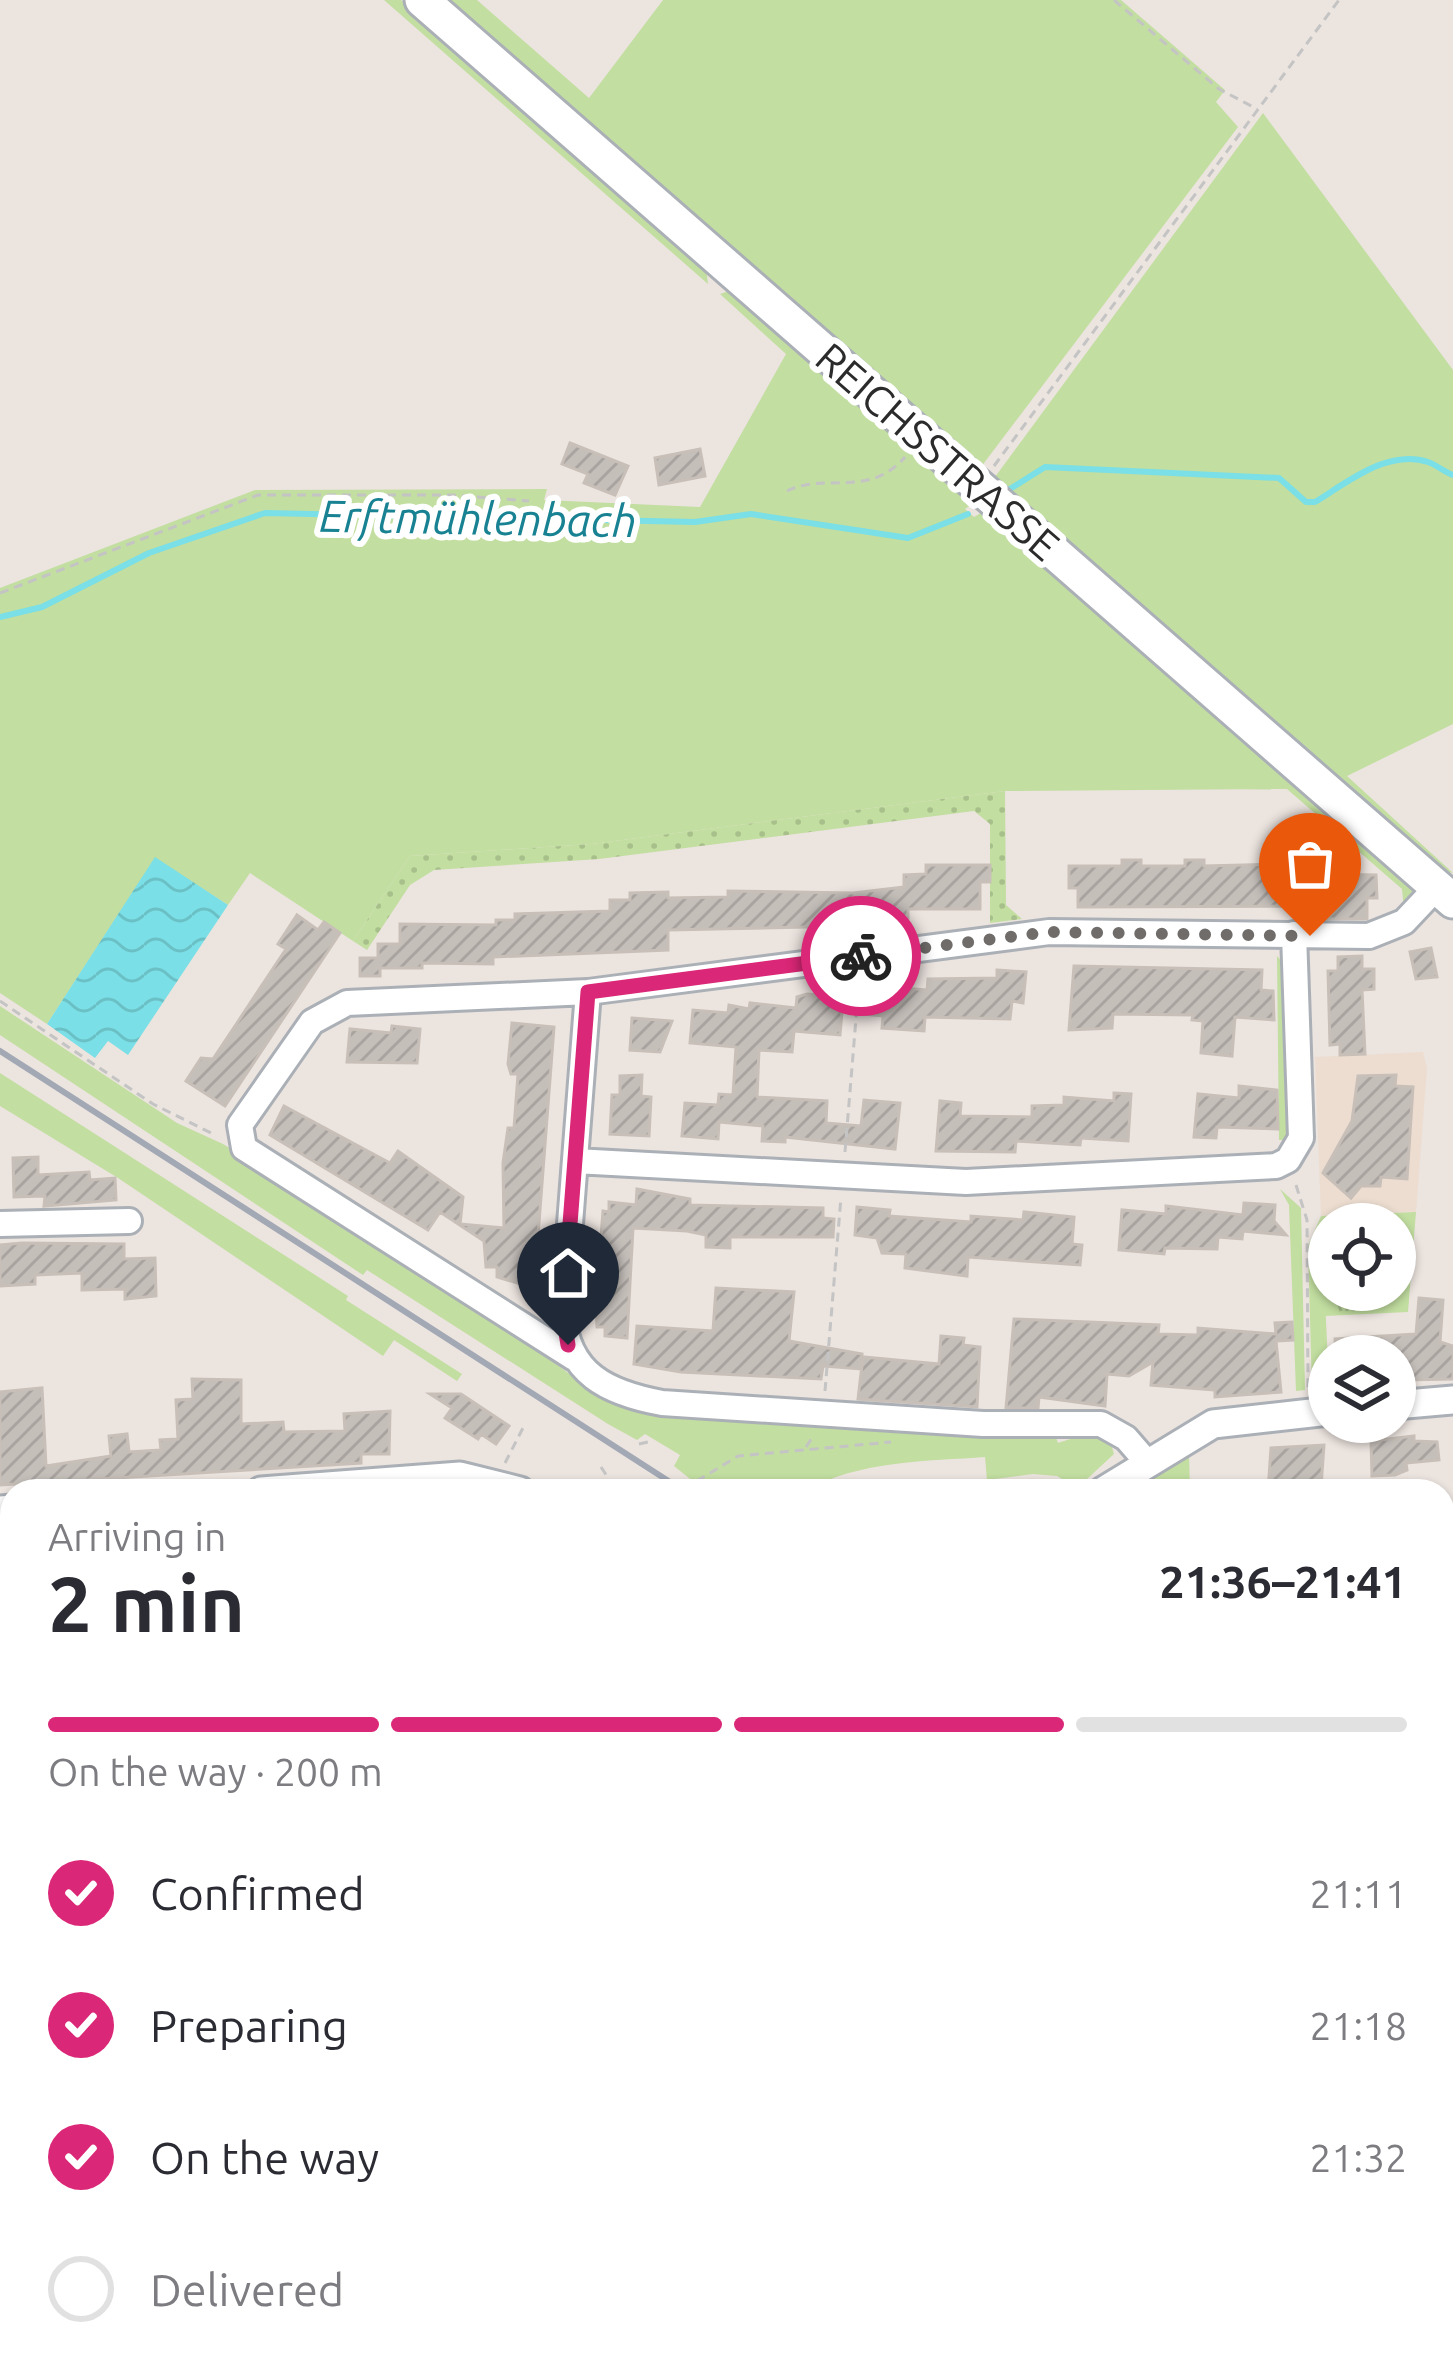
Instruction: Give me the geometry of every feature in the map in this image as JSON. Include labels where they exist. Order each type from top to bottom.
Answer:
[{"type":"main road","name":"REICHSSTRASSE","points":[[422,0],[1445,894]]},
{"type":"street","points":[[1146,1461],[1126,1438],[1101,1424],[983,1424],[662,1403],[597,1382],[574,1358],[240,1142],[248,1112],[302,1034],[329,1008],[588,992],[1049,932],[1380,934],[1445,894]]},
{"type":"street","points":[[575,1161],[842,1181],[986,1182],[1268,1168],[1288,1160],[1301,1138],[1294,934]]},
{"type":"street","points":[[574,1358],[563,1314],[588,992]]},
{"type":"street","points":[[0,1224],[129,1220]]},
{"type":"street","points":[[1416,1403],[1453,1400]]},
{"type":"street","points":[[1120,1479],[1196,1431],[1226,1421],[1308,1412]]},
{"type":"path","points":[[1114,0],[1219,89],[1258,109]]},
{"type":"path","points":[[979,487],[1339,0]]},
{"type":"path","points":[[787,491],[800,484],[829,488],[889,473],[914,447]]},
{"type":"path","points":[[0,593],[258,495],[452,495],[529,501]]},
{"type":"path","points":[[825,1397],[860,956]]},
{"type":"path","points":[[0,1001],[152,1104],[240,1142]]},
{"type":"path","points":[[1288,1160],[1307,1220],[1314,1335]]},
{"type":"path","points":[[498,1479],[525,1424]]},
{"type":"path","points":[[639,1444],[648,1442]]},
{"type":"path","points":[[700,1479],[738,1456],[901,1442]]},
{"type":"path","points":[[601,1467],[609,1479]]},
{"type":"shaded area","points":[[1423,1052],[1427,1068],[1416,1212],[1416,1203],[1321,1203],[1315,1057]]},
{"type":"green space","points":[[384,0],[401,0],[706,267],[708,284]]},
{"type":"green space","points":[[442,0],[477,0],[589,98],[663,0],[1121,0],[1225,90],[1216,102],[1238,127],[981,467]]},
{"type":"green space","points":[[1263,113],[1453,370],[1453,724],[1347,776],[1453,873],[1435,868],[1009,496],[1014,492],[992,481]]},
{"type":"green space","points":[[729,291],[974,503],[965,509],[974,517],[984,511],[1415,889],[1404,910],[1402,889],[1287,789],[1005,791],[591,844],[410,856],[353,941],[250,873],[228,905],[155,858],[47,1024],[0,993],[0,588],[255,490],[547,489],[544,500],[700,507],[786,354],[720,294]]},
{"type":"green space","points":[[1005,791],[1006,905],[1022,919],[990,923],[990,824],[974,811],[599,859],[434,870],[410,885],[367,950],[353,941],[410,856],[591,844]]},
{"type":"green space","points":[[1277,956],[1284,964],[1291,1140],[1279,1140]]},
{"type":"green space","points":[[0,1006],[177,1123],[223,1144],[484,1308],[594,1393],[616,1403],[656,1414],[888,1430],[1055,1435],[1058,1443],[1090,1436],[1111,1444],[1114,1454],[1087,1479],[1033,1474],[987,1479],[985,1457],[869,1468],[832,1479],[690,1479],[674,1466],[680,1455],[645,1434],[637,1440],[608,1424],[367,1270],[363,1275],[0,1035]]},
{"type":"green space","points":[[0,1073],[462,1374],[457,1381],[394,1340],[383,1356],[118,1178],[0,1106]]},
{"type":"green space","points":[[1280,1189],[1301,1208],[1305,1390],[1296,1391],[1289,1205]]},
{"type":"green space","points":[[1310,1311],[1326,1311],[1327,1335],[1310,1335]]},
{"type":"green space","points":[[1325,1311],[1408,1311],[1408,1312],[1325,1316]]},
{"type":"green space","points":[[1189,1454],[1190,1479],[1146,1479]]},
{"type":"water","points":[[155,857],[228,905],[128,1055],[108,1041],[95,1058],[47,1024]]},
{"type":"building","points":[[570,443],[628,466],[615,495],[584,483],[588,474],[562,464]]},
{"type":"building","points":[[700,449],[705,476],[659,485],[655,458]]},
{"type":"building","points":[[1122,860],[1141,860],[1141,866],[1185,866],[1185,860],[1204,860],[1204,866],[1317,863],[1317,874],[1376,875],[1377,898],[1367,898],[1367,919],[1326,919],[1326,906],[1078,907],[1078,888],[1069,888],[1069,866],[1122,866]]},
{"type":"building","points":[[926,865],[990,865],[990,882],[980,882],[980,909],[908,909],[908,918],[854,919],[854,926],[668,930],[668,950],[493,957],[493,964],[422,963],[422,968],[380,968],[380,976],[360,976],[360,958],[378,958],[378,944],[400,944],[400,924],[496,925],[496,920],[515,920],[515,914],[610,911],[610,900],[630,900],[630,893],[668,892],[668,898],[728,897],[728,891],[853,893],[904,887],[904,875],[926,874]]},
{"type":"building","points":[[297,915],[318,930],[324,922],[340,933],[225,1106],[186,1081],[201,1058],[213,1059],[286,949],[278,944]]},
{"type":"building","points":[[1431,948],[1437,977],[1416,979],[1410,952]]},
{"type":"building","points":[[1362,956],[1362,969],[1374,969],[1374,989],[1362,990],[1365,1054],[1340,1055],[1340,1044],[1330,1045],[1328,971],[1338,971],[1338,957]]},
{"type":"building","points":[[1074,966],[1262,970],[1261,990],[1273,991],[1274,1020],[1235,1017],[1232,1056],[1201,1053],[1203,1021],[1192,1020],[1193,1015],[1113,1014],[1112,1028],[1069,1030]]},
{"type":"building","points":[[997,970],[1026,972],[1023,1003],[1012,1001],[1010,1019],[925,1017],[924,1031],[882,1028],[883,1016],[842,1012],[840,1035],[794,1031],[792,1052],[759,1050],[757,1097],[827,1101],[826,1123],[861,1126],[864,1100],[900,1103],[895,1149],[785,1137],[785,1142],[762,1141],[763,1126],[719,1122],[718,1139],[682,1136],[685,1103],[718,1105],[719,1094],[733,1095],[736,1047],[690,1043],[693,1010],[728,1013],[729,1005],[749,1009],[750,1003],[796,1008],[797,997],[807,994],[842,997],[843,983],[927,990],[928,979],[997,978]]},
{"type":"building","points":[[632,1018],[672,1021],[660,1052],[630,1050]]},
{"type":"building","points":[[512,1023],[554,1027],[535,1275],[524,1285],[497,1277],[497,1267],[486,1267],[484,1241],[440,1212],[428,1230],[270,1135],[284,1106],[390,1163],[398,1151],[463,1197],[460,1224],[504,1228],[503,1163],[508,1128],[514,1128],[518,1074],[511,1074],[508,1064]]},
{"type":"building","points":[[392,1026],[420,1029],[417,1063],[347,1062],[350,1029],[391,1033]]},
{"type":"building","points":[[642,1075],[641,1096],[651,1097],[649,1136],[610,1134],[612,1095],[620,1095],[620,1076]]},
{"type":"building","points":[[1396,1075],[1395,1086],[1413,1087],[1407,1179],[1381,1177],[1380,1186],[1361,1186],[1351,1198],[1323,1173],[1352,1121],[1358,1076]]},
{"type":"building","points":[[1239,1086],[1277,1090],[1278,1129],[1217,1127],[1216,1138],[1194,1137],[1198,1094],[1239,1098]]},
{"type":"building","points":[[1114,1093],[1131,1094],[1128,1141],[1081,1138],[1080,1145],[1016,1141],[1015,1152],[936,1151],[940,1101],[961,1103],[960,1116],[1032,1117],[1032,1106],[1064,1105],[1064,1097],[1114,1101]]},
{"type":"building","points":[[38,1157],[38,1175],[89,1172],[90,1180],[115,1178],[116,1200],[44,1206],[45,1196],[14,1197],[13,1158]]},
{"type":"building","points":[[637,1189],[690,1199],[690,1205],[823,1208],[823,1218],[834,1219],[833,1237],[730,1237],[730,1248],[706,1247],[706,1235],[633,1228],[627,1338],[605,1336],[605,1327],[597,1327],[596,1302],[603,1211],[609,1212],[609,1202],[636,1205]]},
{"type":"building","points":[[1244,1203],[1275,1205],[1274,1221],[1286,1235],[1243,1231],[1242,1239],[1218,1237],[1217,1249],[1165,1248],[1164,1254],[1119,1250],[1122,1210],[1166,1214],[1166,1206],[1243,1215]]},
{"type":"building","points":[[857,1207],[890,1210],[889,1216],[971,1222],[971,1216],[1023,1220],[1024,1212],[1074,1217],[1072,1244],[1082,1245],[1080,1265],[968,1257],[967,1276],[905,1268],[906,1254],[882,1253],[877,1238],[855,1235]]},
{"type":"building","points":[[124,1244],[124,1259],[155,1258],[156,1296],[125,1299],[125,1289],[82,1290],[82,1273],[35,1275],[35,1284],[0,1286],[0,1245]]},
{"type":"building","points":[[716,1288],[794,1292],[789,1341],[862,1354],[861,1369],[823,1366],[821,1379],[681,1372],[634,1364],[637,1326],[713,1331]]},
{"type":"building","points":[[1419,1298],[1443,1300],[1440,1342],[1453,1346],[1453,1379],[1416,1380],[1416,1335],[1400,1335],[1416,1334]]},
{"type":"building","points":[[1014,1319],[1159,1325],[1158,1334],[1198,1335],[1198,1328],[1276,1334],[1275,1323],[1292,1322],[1293,1340],[1276,1341],[1281,1392],[1215,1397],[1215,1390],[1151,1385],[1153,1362],[1129,1376],[1107,1374],[1105,1406],[1039,1397],[1038,1408],[1006,1408]]},
{"type":"building","points":[[941,1336],[964,1338],[963,1345],[980,1347],[977,1407],[858,1399],[863,1357],[939,1364]]},
{"type":"building","points":[[192,1379],[241,1380],[241,1424],[283,1422],[284,1432],[345,1431],[344,1414],[390,1411],[389,1454],[361,1454],[361,1463],[98,1479],[0,1479],[0,1392],[42,1388],[46,1466],[111,1456],[109,1436],[127,1434],[129,1452],[161,1450],[160,1440],[178,1439],[176,1400],[193,1399]]},
{"type":"building","points":[[430,1394],[461,1394],[509,1426],[496,1444],[481,1434],[478,1439],[445,1418],[452,1408]]},
{"type":"building","points":[[1437,1442],[1439,1460],[1406,1463],[1407,1470],[1395,1475],[1372,1476],[1371,1443]]},
{"type":"building","points":[[1324,1445],[1322,1479],[1269,1479],[1271,1448]]},
{"type":"waterway","name":"Erftmühlenbach","points":[[1010,489],[1045,467],[1279,478],[1306,502],[1315,502],[1368,470],[1398,460],[1428,462],[1453,475]]},
{"type":"waterway","name":"Erftmühlenbach","points":[[0,617],[42,607],[149,553],[265,513],[695,522],[751,514],[908,538],[968,514]]},
{"type":"railway","points":[[0,1051],[665,1479]]},
{"type":"way so far","points":[[861,956],[1049,932],[1310,936]]},
{"type":"route","points":[[568,1345],[563,1314],[588,992],[861,956]]}]
